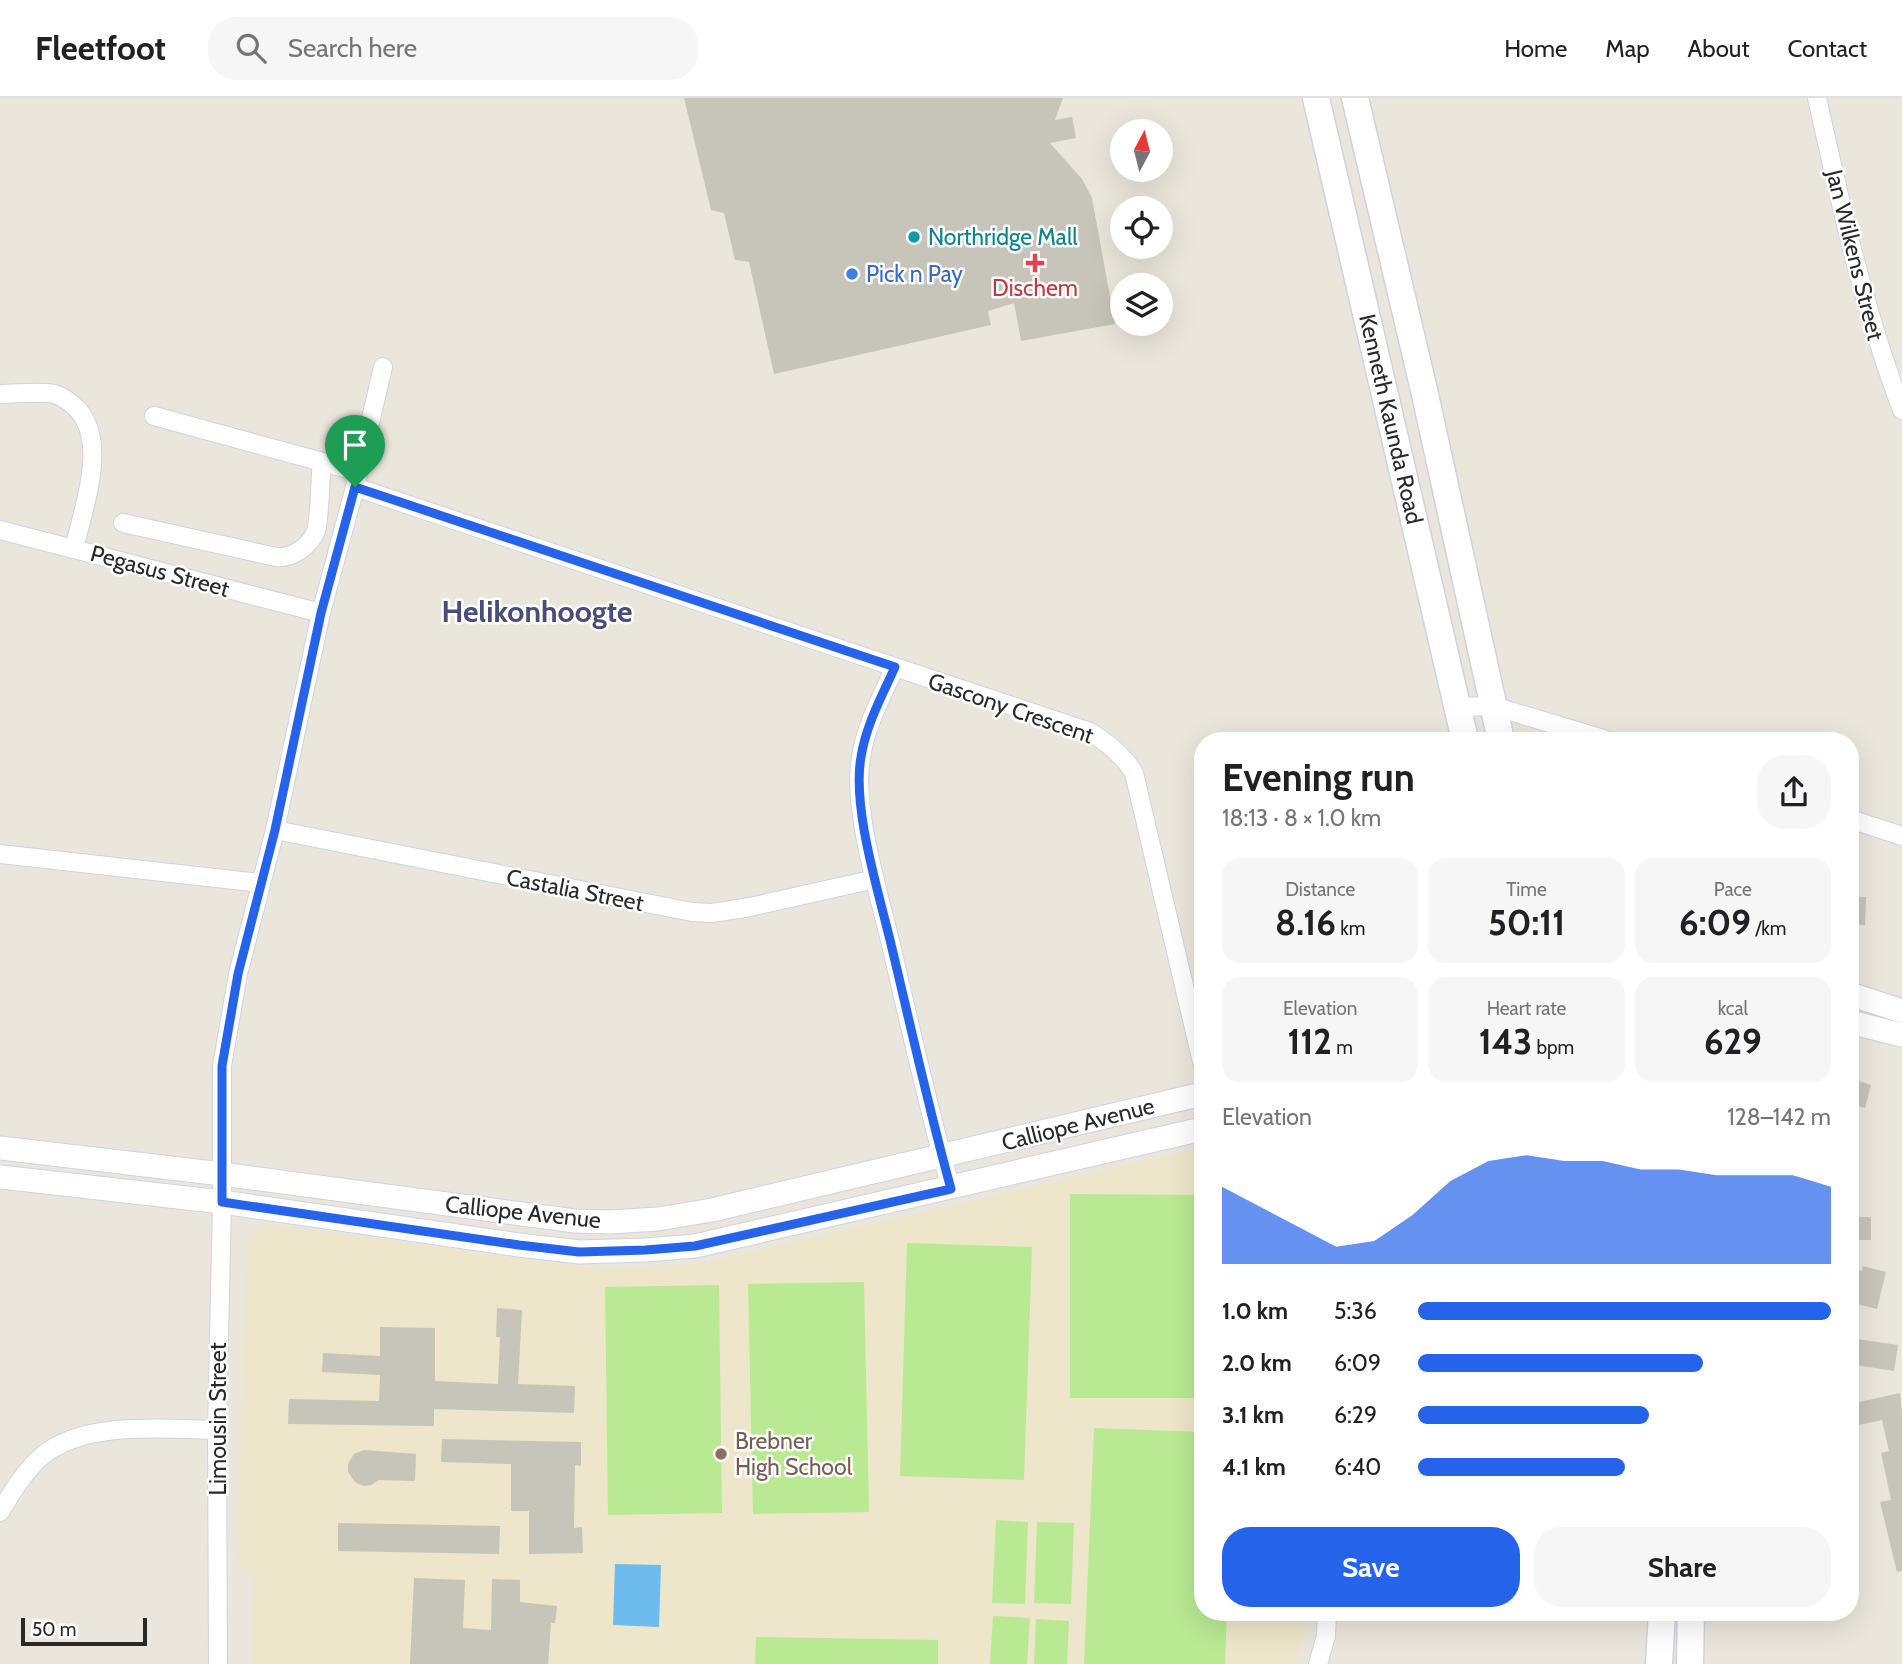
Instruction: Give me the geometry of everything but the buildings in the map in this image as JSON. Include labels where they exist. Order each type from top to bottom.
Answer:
[{"type":"main road","name":"Kenneth Kaunda Road","points":[[1316,98],[1463,732]]},
{"type":"main road","name":"Kenneth Kaunda Road","points":[[1355,98],[1424,390],[1499,732]]},
{"type":"main road","points":[[1659,1664],[1661,1621]]},
{"type":"main road","points":[[1690,1664],[1691,1621]]},
{"type":"street","name":"Jan Wilkens Street","points":[[1817,98],[1856,269],[1880,352],[1902,410]]},
{"type":"street","name":"Limousin Street","points":[[218,1664],[217,1430],[222,1066],[238,974],[275,830],[321,613],[357,479],[383,367]]},
{"type":"street","points":[[0,394],[53,394],[65,398],[81,411],[94,448],[74,549]]},
{"type":"street","name":"Gascony Crescent","points":[[154,416],[322,462],[357,479],[895,667],[1090,732],[1117,751],[1134,773],[1194,1027]]},
{"type":"street","points":[[123,523],[276,557],[289,556],[304,547],[316,531],[322,462]]},
{"type":"street","name":"Pegasus Street","points":[[0,530],[321,613]]},
{"type":"street","points":[[895,667],[875,711],[861,757],[859,786],[875,879],[951,1189]]},
{"type":"street","points":[[1458,707],[1493,706],[1580,732]]},
{"type":"street","points":[[1859,822],[1902,836]]},
{"type":"street","name":"Castalia Street","points":[[275,830],[692,912],[730,911],[875,879]]},
{"type":"street","points":[[0,854],[260,883]]},
{"type":"street","points":[[1859,997],[1902,1011]]},
{"type":"street","points":[[1859,1024],[1902,1035]]},
{"type":"street","name":"Calliope Avenue","points":[[0,1148],[222,1174],[538,1217],[610,1222],[658,1219],[712,1210],[1194,1096]]},
{"type":"street","name":"Calliope Avenue","points":[[0,1177],[222,1202],[579,1252],[646,1250],[695,1246],[1194,1131]]},
{"type":"street","points":[[0,1513],[18,1481],[43,1456],[78,1438],[104,1432],[217,1430]]},
{"type":"street","points":[[1318,1664],[1326,1636],[1327,1621]]},
{"type":"shaded area","name":"Brebner High School","points":[[1188,1151],[1194,1155],[1194,1621],[1306,1621],[1299,1653],[1292,1664],[254,1664],[254,1576],[238,1566],[248,1238],[266,1225],[597,1269],[700,1264]]},
{"type":"green space","points":[[1070,1194],[1194,1195],[1194,1398],[1070,1398]]},
{"type":"green space","points":[[907,1243],[1032,1247],[1024,1480],[900,1476]]},
{"type":"green space","points":[[864,1282],[869,1512],[753,1514],[748,1284]]},
{"type":"green space","points":[[719,1285],[722,1513],[608,1515],[605,1287]]},
{"type":"green space","points":[[1094,1428],[1194,1432],[1194,1621],[1227,1621],[1225,1664],[1084,1664]]},
{"type":"green space","points":[[996,1520],[1028,1522],[1025,1604],[992,1603]]},
{"type":"green space","points":[[1037,1522],[1074,1523],[1071,1604],[1034,1603]]},
{"type":"green space","points":[[993,1616],[1030,1618],[1027,1664],[990,1664]]},
{"type":"green space","points":[[1036,1619],[1069,1621],[1067,1664],[1034,1664]]},
{"type":"green space","points":[[756,1637],[938,1640],[938,1664],[755,1664]]},
{"type":"water","points":[[615,1564],[661,1565],[659,1627],[613,1625]]},
{"type":"place","name":"Northridge Mall","points":[[914,237]]},
{"type":"place","name":"Dischem","points":[[1035,263]]},
{"type":"place","name":"Pick n Pay","points":[[852,274]]},
{"type":"place","name":"Brebner High School","points":[[721,1454]]},
{"type":"district","name":"Helikonhoogte","points":[[537,611]]},
{"type":"route","points":[[355,487],[895,667],[875,711],[861,757],[859,786],[875,879],[951,1189],[695,1246],[579,1252],[222,1202],[222,1066],[238,974],[275,830],[321,613],[355,487]]}]
